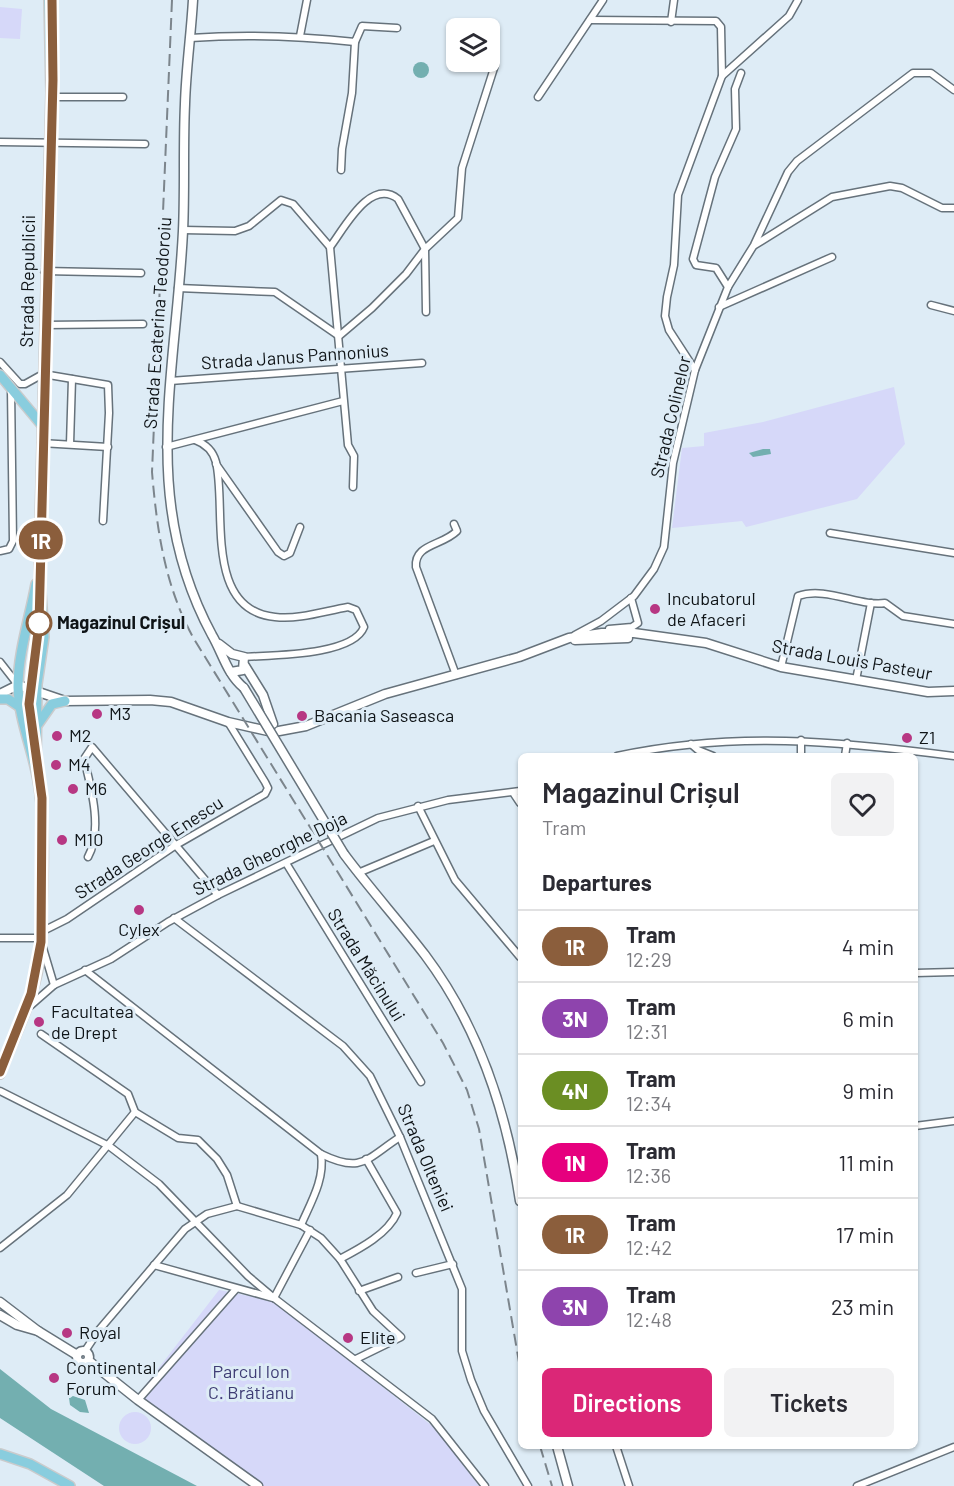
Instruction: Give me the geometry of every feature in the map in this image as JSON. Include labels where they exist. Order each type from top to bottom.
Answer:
[{"type":"main road","name":"Strada Republicii","points":[[36,770],[37,693],[44,637],[39,564],[44,271],[51,97],[49,0]]},
{"type":"main road","name":"Strada Ecaterina Teodoroiu","points":[[193,0],[185,101],[183,230],[166,447],[174,536],[191,589],[225,663],[240,668]]},
{"type":"main road","points":[[0,375],[41,423]]},
{"type":"main road","name":"Strada Republicii","points":[[36,770],[20,707],[39,564]]},
{"type":"main road","name":"Strada Louis Pasteur","points":[[22,687],[65,701],[162,701],[182,705],[228,722],[273,729],[306,726],[385,694],[519,657],[569,638],[602,631],[706,644],[781,667],[856,680],[928,692],[954,691]]},
{"type":"main road","name":"Strada Louis Pasteur","points":[[569,638],[586,641],[638,634]]},
{"type":"main road","name":"Strada Ecaterina Teodoroiu","points":[[215,640],[232,654]]},
{"type":"main road","points":[[225,663],[232,654],[240,668],[244,688],[344,854],[425,956],[462,1013],[486,1066],[502,1113],[518,1191]]},
{"type":"main road","points":[[240,668],[255,681],[268,707],[273,729]]},
{"type":"main road","points":[[0,694],[22,687]]},
{"type":"main road","points":[[0,699],[8,699],[20,707]]},
{"type":"main road","points":[[37,727],[47,708],[56,702],[65,701]]},
{"type":"main road","points":[[0,1074],[33,983],[40,940],[42,835],[36,770]]},
{"type":"main road","points":[[0,1057],[23,999],[40,940]]},
{"type":"main road","points":[[0,1302],[38,1331]]},
{"type":"main road","points":[[0,1307],[38,1331],[81,1353],[89,1354],[89,1361],[138,1400],[258,1486]]},
{"type":"main road","points":[[0,1315],[17,1325],[38,1331]]},
{"type":"main road","points":[[558,1449],[568,1486]]},
{"type":"main road","points":[[0,1454],[30,1464],[70,1486]]},
{"type":"street","points":[[300,36],[307,0]]},
{"type":"street","points":[[538,97],[603,0]]},
{"type":"street","points":[[671,22],[674,0]]},
{"type":"street","points":[[722,76],[789,16],[798,0]]},
{"type":"street","points":[[590,20],[720,22],[723,32],[722,76],[678,195],[674,265],[665,316],[669,330],[695,370]]},
{"type":"street","points":[[341,170],[342,148],[352,93],[356,42],[362,26],[397,28]]},
{"type":"street","points":[[190,38],[243,35],[300,36],[356,42]]},
{"type":"street","name":"Strada Colinelor","points":[[569,638],[601,621],[631,598],[654,569],[664,547],[673,463],[695,370],[728,287],[754,245],[792,166],[885,92],[913,73],[923,71],[935,75],[954,90]]},
{"type":"street","points":[[339,336],[399,281],[425,249],[458,218],[462,168],[493,72]]},
{"type":"street","points":[[728,287],[716,268],[696,266],[693,258],[715,177],[736,129],[735,89],[741,73]]},
{"type":"street","points":[[51,97],[123,97]]},
{"type":"street","points":[[0,142],[145,144]]},
{"type":"street","name":"Strada Colinelor","points":[[754,245],[832,197],[890,186],[902,188],[942,208],[954,208]]},
{"type":"street","points":[[330,247],[363,203],[378,194],[393,195],[398,199],[425,249],[426,312]]},
{"type":"street","points":[[183,230],[235,231],[249,226],[281,200],[293,204],[330,247],[348,445],[354,456],[353,487]]},
{"type":"street","points":[[719,308],[832,257]]},
{"type":"street","points":[[44,271],[141,273]]},
{"type":"street","points":[[178,288],[274,292],[339,336]]},
{"type":"street","points":[[931,305],[954,311]]},
{"type":"street","points":[[44,326],[143,324]]},
{"type":"street","points":[[0,362],[15,381],[25,384],[43,374],[108,385],[108,447],[103,521]]},
{"type":"street","name":"Strada Janus Pannonius","points":[[170,381],[422,363]]},
{"type":"street","points":[[3,551],[13,541],[11,376]]},
{"type":"street","points":[[70,444],[72,379]]},
{"type":"street","points":[[166,447],[343,401]]},
{"type":"street","points":[[195,440],[206,445],[278,552],[284,556],[290,553],[300,527]]},
{"type":"street","points":[[41,443],[108,447]]},
{"type":"street","points":[[216,463],[220,547],[225,567],[242,601],[260,614],[275,618],[348,607],[356,610],[364,627],[362,633],[353,639],[322,651],[240,668]]},
{"type":"street","points":[[454,524],[456,531],[451,537],[418,552],[415,557],[416,567],[456,675]]},
{"type":"street","points":[[830,533],[954,553]]},
{"type":"street","points":[[781,667],[798,596],[807,594],[853,597],[871,603],[890,604],[903,616],[954,624]]},
{"type":"street","points":[[601,621],[602,631],[632,627],[638,623],[631,598]]},
{"type":"street","points":[[856,680],[871,603]]},
{"type":"street","points":[[0,662],[22,687]]},
{"type":"street","name":"Strada George Enescu","points":[[0,939],[40,940],[42,930],[67,920],[176,845],[265,794],[268,788],[265,782],[228,722]]},
{"type":"street","points":[[801,740],[801,753]]},
{"type":"street","points":[[636,753],[691,744],[801,740],[847,743],[954,756]]},
{"type":"street","points":[[845,753],[847,743]]},
{"type":"street","points":[[691,744],[706,753]]},
{"type":"street","points":[[88,857],[94,838],[94,819],[84,759],[92,747],[218,895]]},
{"type":"street","name":"Strada Gheorghe Doja","points":[[23,1013],[54,985],[111,959],[174,918],[378,818],[448,800],[517,792]]},
{"type":"street","points":[[418,806],[455,880],[518,955]]},
{"type":"street","points":[[358,873],[434,842]]},
{"type":"street","name":"Strada Măcinului","points":[[286,863],[421,1082]]},
{"type":"street","name":"Strada Olteniei","points":[[174,918],[343,1046],[370,1076],[400,1137],[462,1290],[462,1351],[471,1380],[484,1411],[528,1486]]},
{"type":"street","points":[[40,940],[54,985]]},
{"type":"street","points":[[85,970],[321,1154],[350,1165],[359,1164],[400,1137]]},
{"type":"street","points":[[918,973],[954,972]]},
{"type":"street","points":[[41,1034],[128,1094],[135,1112],[178,1138],[198,1140],[217,1159],[227,1175],[237,1206]]},
{"type":"street","points":[[0,1090],[109,1146],[159,1184],[274,1298],[356,1359],[441,1427],[485,1486]]},
{"type":"street","points":[[0,1248],[67,1195],[135,1112]]},
{"type":"street","points":[[918,1126],[954,1121]]},
{"type":"street","points":[[301,1225],[323,1169],[321,1154]]},
{"type":"street","points":[[340,1259],[366,1245],[395,1219],[397,1213],[366,1159]]},
{"type":"street","points":[[81,1353],[154,1265],[195,1221],[224,1207],[237,1206],[301,1225],[321,1238],[340,1259],[373,1311],[401,1337],[356,1359]]},
{"type":"street","points":[[274,1298],[310,1230]]},
{"type":"street","points":[[416,1273],[453,1264]]},
{"type":"street","points":[[154,1265],[274,1298]]},
{"type":"street","points":[[359,1291],[398,1277]]},
{"type":"street","points":[[138,1400],[236,1289]]},
{"type":"street","points":[[857,1486],[954,1448]]},
{"type":"street","points":[[617,1449],[629,1486]]},
{"type":"green space","points":[[0,7],[22,9],[20,39],[0,38]]},
{"type":"green space","points":[[894,387],[905,444],[857,499],[746,527],[742,521],[672,528],[682,448],[704,446],[704,433],[763,422]]},
{"type":"green space","name":"Parcul Ion C. Brătianu","points":[[219,1290],[274,1301],[436,1429],[479,1486],[260,1486],[137,1396]]},
{"type":"green space","points":[[135,1412],[147,1416],[151,1428],[147,1440],[135,1444],[123,1440],[119,1428],[123,1416]]},
{"type":"shaded area","points":[[421,62],[427,64],[429,70],[427,76],[421,78],[415,76],[413,70],[415,64]]},
{"type":"shaded area","points":[[770,449],[771,454],[753,457],[749,453]]},
{"type":"shaded area","points":[[0,1369],[51,1409],[197,1486],[104,1486],[0,1418]]},
{"type":"shaded area","points":[[73,1396],[85,1400],[89,1413],[80,1412],[70,1405],[69,1398]]},
{"type":"tram line","points":[[0,1072],[31,994],[41,942],[43,798],[29,704],[38,637],[40,583],[53,64],[52,0]]},
{"type":"tram line","name":"1R","points":[[0,1072],[31,994],[42,930],[42,798],[41,781],[30,726],[29,704],[39,624],[53,97],[52,0]]},
{"type":"railway","points":[[172,0],[152,472],[160,537],[169,579],[194,639],[443,1043],[467,1090],[479,1129],[518,1356]]},
{"type":"railway","points":[[541,1449],[552,1486]]},
{"type":"place","name":"Incubatorul de Afaceri","points":[[655,609]]},
{"type":"place","name":"Magazinul Crișul","points":[[39,623]]},
{"type":"place","name":"M3","points":[[97,714]]},
{"type":"place","name":"Bacania Saseasca","points":[[302,716]]},
{"type":"place","name":"M2","points":[[57,736]]},
{"type":"place","name":"Z1","points":[[907,738]]},
{"type":"place","name":"M4","points":[[56,765]]},
{"type":"place","name":"M6","points":[[73,789]]},
{"type":"place","name":"M10","points":[[62,840]]},
{"type":"place","name":"Cylex","points":[[139,910]]},
{"type":"place","name":"Facultatea de Drept","points":[[39,1022]]},
{"type":"place","name":"Royal","points":[[67,1333]]},
{"type":"place","name":"Elite","points":[[348,1338]]},
{"type":"place","name":"Continental Forum","points":[[54,1378]]}]
